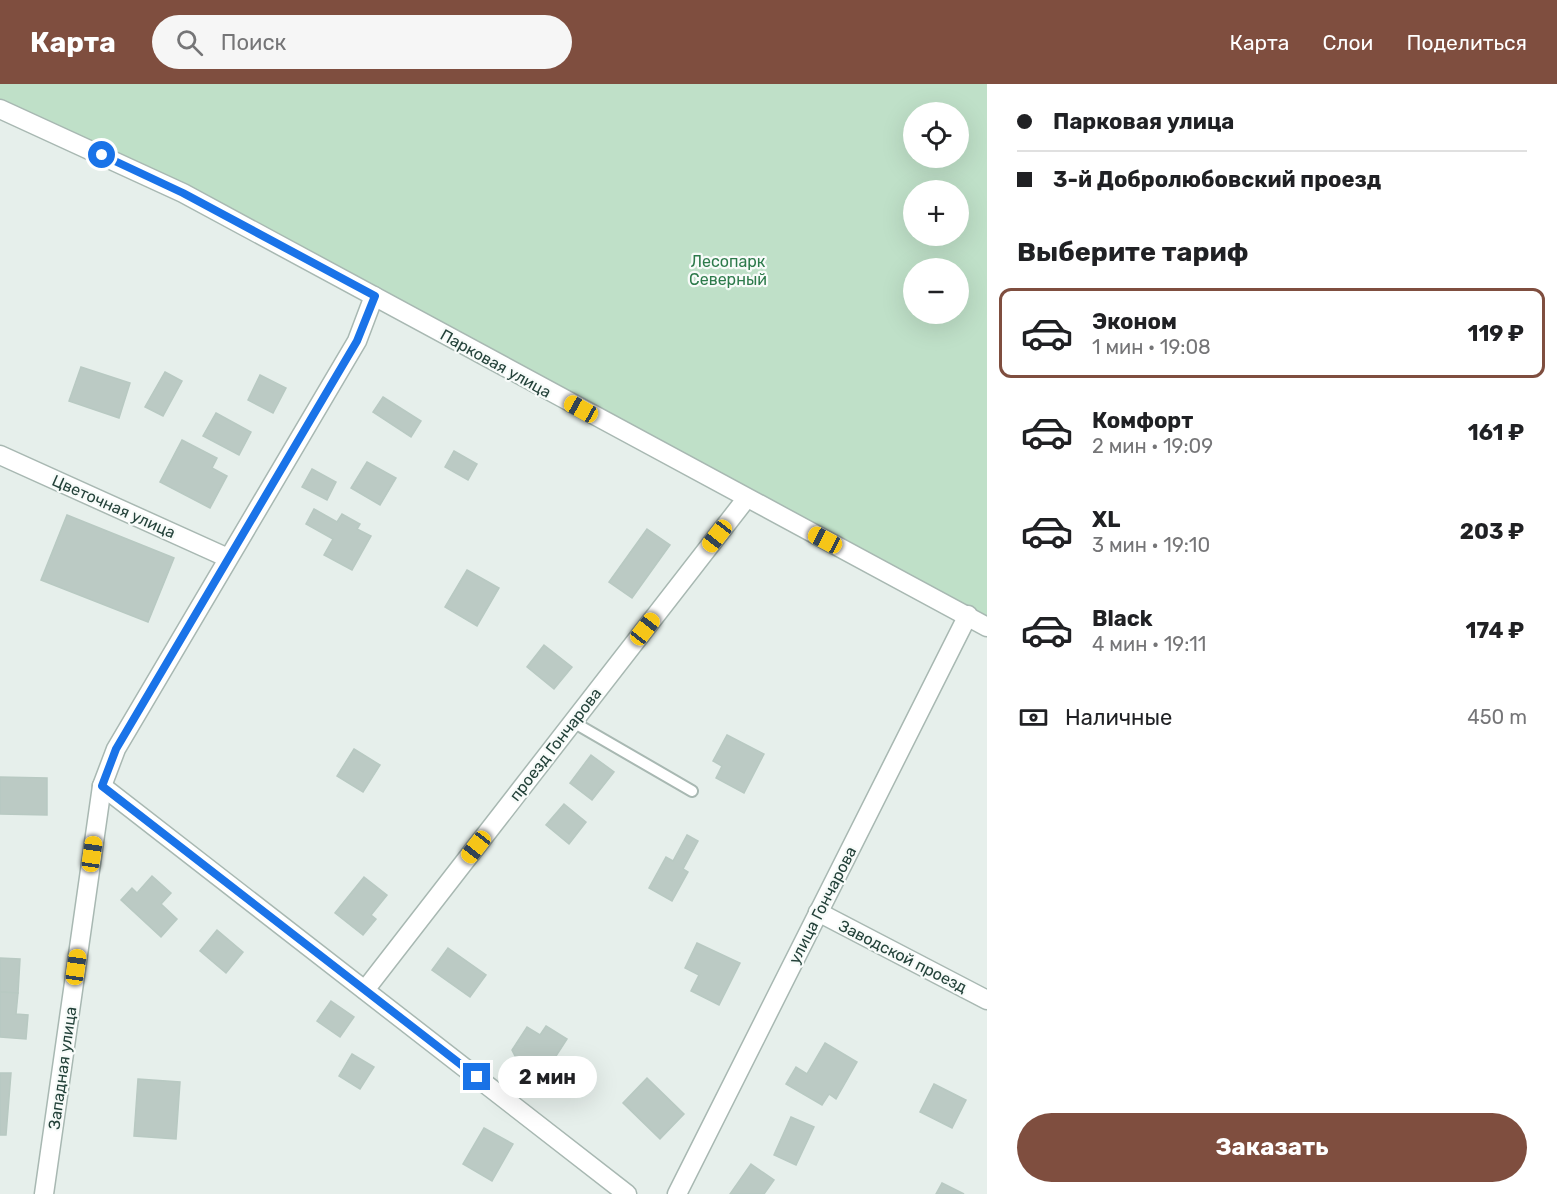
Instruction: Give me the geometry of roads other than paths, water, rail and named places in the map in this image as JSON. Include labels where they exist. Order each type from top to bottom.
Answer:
[{"type":"street","name":"Парковая улица","points":[[0,109],[183,193],[746,499],[987,627]]},
{"type":"street","name":"Западная улица","points":[[44,1194],[102,786],[116,749],[357,341],[375,296]]},
{"type":"street","name":"Цветочная улица","points":[[0,455],[228,558]]},
{"type":"street","name":"проезд Гончарова","points":[[364,990],[746,499]]},
{"type":"street","name":"улица Гончарова","points":[[676,1194],[968,615]]},
{"type":"street","points":[[102,786],[627,1194]]},
{"type":"street","name":"Заводской проезд","points":[[818,912],[987,1000]]},
{"type":"lane","points":[[573,722],[692,791]]},
{"type":"park label","name":"Лесопарк Северный","points":[[728,270]]}]
